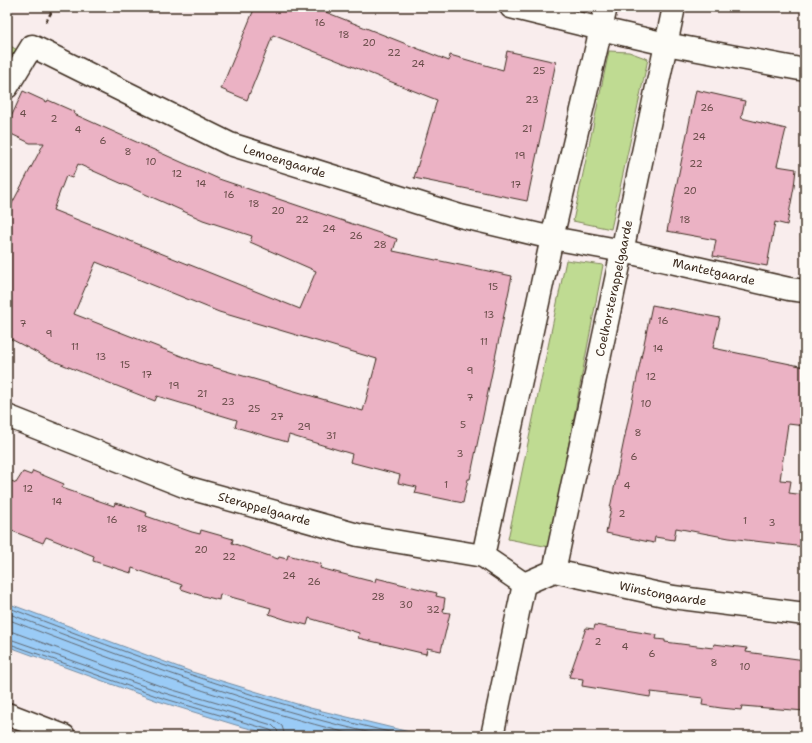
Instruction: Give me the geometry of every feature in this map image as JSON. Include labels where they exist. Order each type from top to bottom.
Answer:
[{"type":"street","points":[[511,7],[666,44],[805,70]]},
{"type":"street","points":[[483,556],[552,238],[606,7]]},
{"type":"street","name":"Coelhorsterappelgaarde","points":[[554,570],[674,7]]},
{"type":"street","name":"Lemoengaarde","points":[[7,87],[32,46],[230,144],[460,216],[552,238],[623,251]]},
{"type":"street","name":"Mantetgaarde","points":[[623,251],[789,289],[805,291]]},
{"type":"street","name":"Sterappelgaarde","points":[[7,416],[189,488],[358,535],[483,556],[524,584]]},
{"type":"street","points":[[492,736],[524,584],[554,570]]},
{"type":"street","name":"Winstongaarde","points":[[554,570],[672,597],[805,614]]},
{"type":"street","points":[[7,714],[64,736]]},
{"type":"green space","points":[[7,44],[19,51],[7,69]]},
{"type":"green space","points":[[609,51],[629,52],[648,59],[611,229],[573,221]]},
{"type":"green space","points":[[566,260],[603,265],[549,547],[508,539]]},
{"type":"water","points":[[7,603],[192,672],[310,708],[426,736],[277,736],[158,701],[7,646]]},
{"type":"building","points":[[255,7],[313,7],[449,61],[450,55],[503,70],[507,51],[556,62],[527,201],[414,178],[437,100],[273,35],[247,100],[221,89]]},
{"type":"building","points":[[696,90],[745,101],[741,118],[786,129],[777,166],[796,169],[794,187],[787,225],[775,222],[767,266],[713,256],[716,240],[667,231]]},
{"type":"building","points":[[23,91],[47,102],[48,100],[75,112],[74,114],[219,179],[397,239],[393,251],[512,276],[470,479],[468,479],[463,503],[415,493],[417,487],[398,483],[400,475],[350,462],[352,454],[289,435],[287,442],[235,427],[237,420],[157,396],[155,401],[51,360],[7,337],[7,213],[44,143],[30,143],[7,132],[7,126]],"holes":[[[78,164],[203,220],[252,236],[250,242],[316,271],[300,309],[53,210],[66,176],[72,178]],[[96,262],[219,312],[377,359],[363,411],[199,363],[74,314]]]},
{"type":"building","points":[[652,305],[720,318],[713,348],[805,367],[805,426],[788,424],[780,480],[791,481],[789,493],[805,495],[805,547],[729,538],[676,528],[674,540],[655,537],[654,543],[606,533]]},
{"type":"building","points":[[33,471],[64,484],[62,488],[114,506],[115,503],[131,507],[147,513],[146,516],[192,532],[200,534],[201,530],[233,539],[232,543],[278,559],[279,557],[287,559],[288,555],[321,564],[320,568],[366,580],[375,582],[376,578],[437,593],[436,596],[445,598],[443,612],[450,613],[441,651],[427,648],[426,654],[358,638],[359,633],[309,618],[307,625],[287,620],[269,614],[271,608],[220,594],[219,600],[199,595],[181,589],[182,585],[132,568],[131,573],[93,561],[94,556],[46,537],[43,543],[7,529],[7,479],[16,483],[23,472],[31,475]]},
{"type":"building","points":[[595,625],[657,635],[656,639],[665,640],[665,642],[713,648],[714,644],[747,648],[746,652],[805,660],[805,711],[742,706],[741,710],[721,708],[702,705],[703,698],[651,692],[650,697],[582,686],[583,679],[569,677],[586,628],[594,629]]}]
